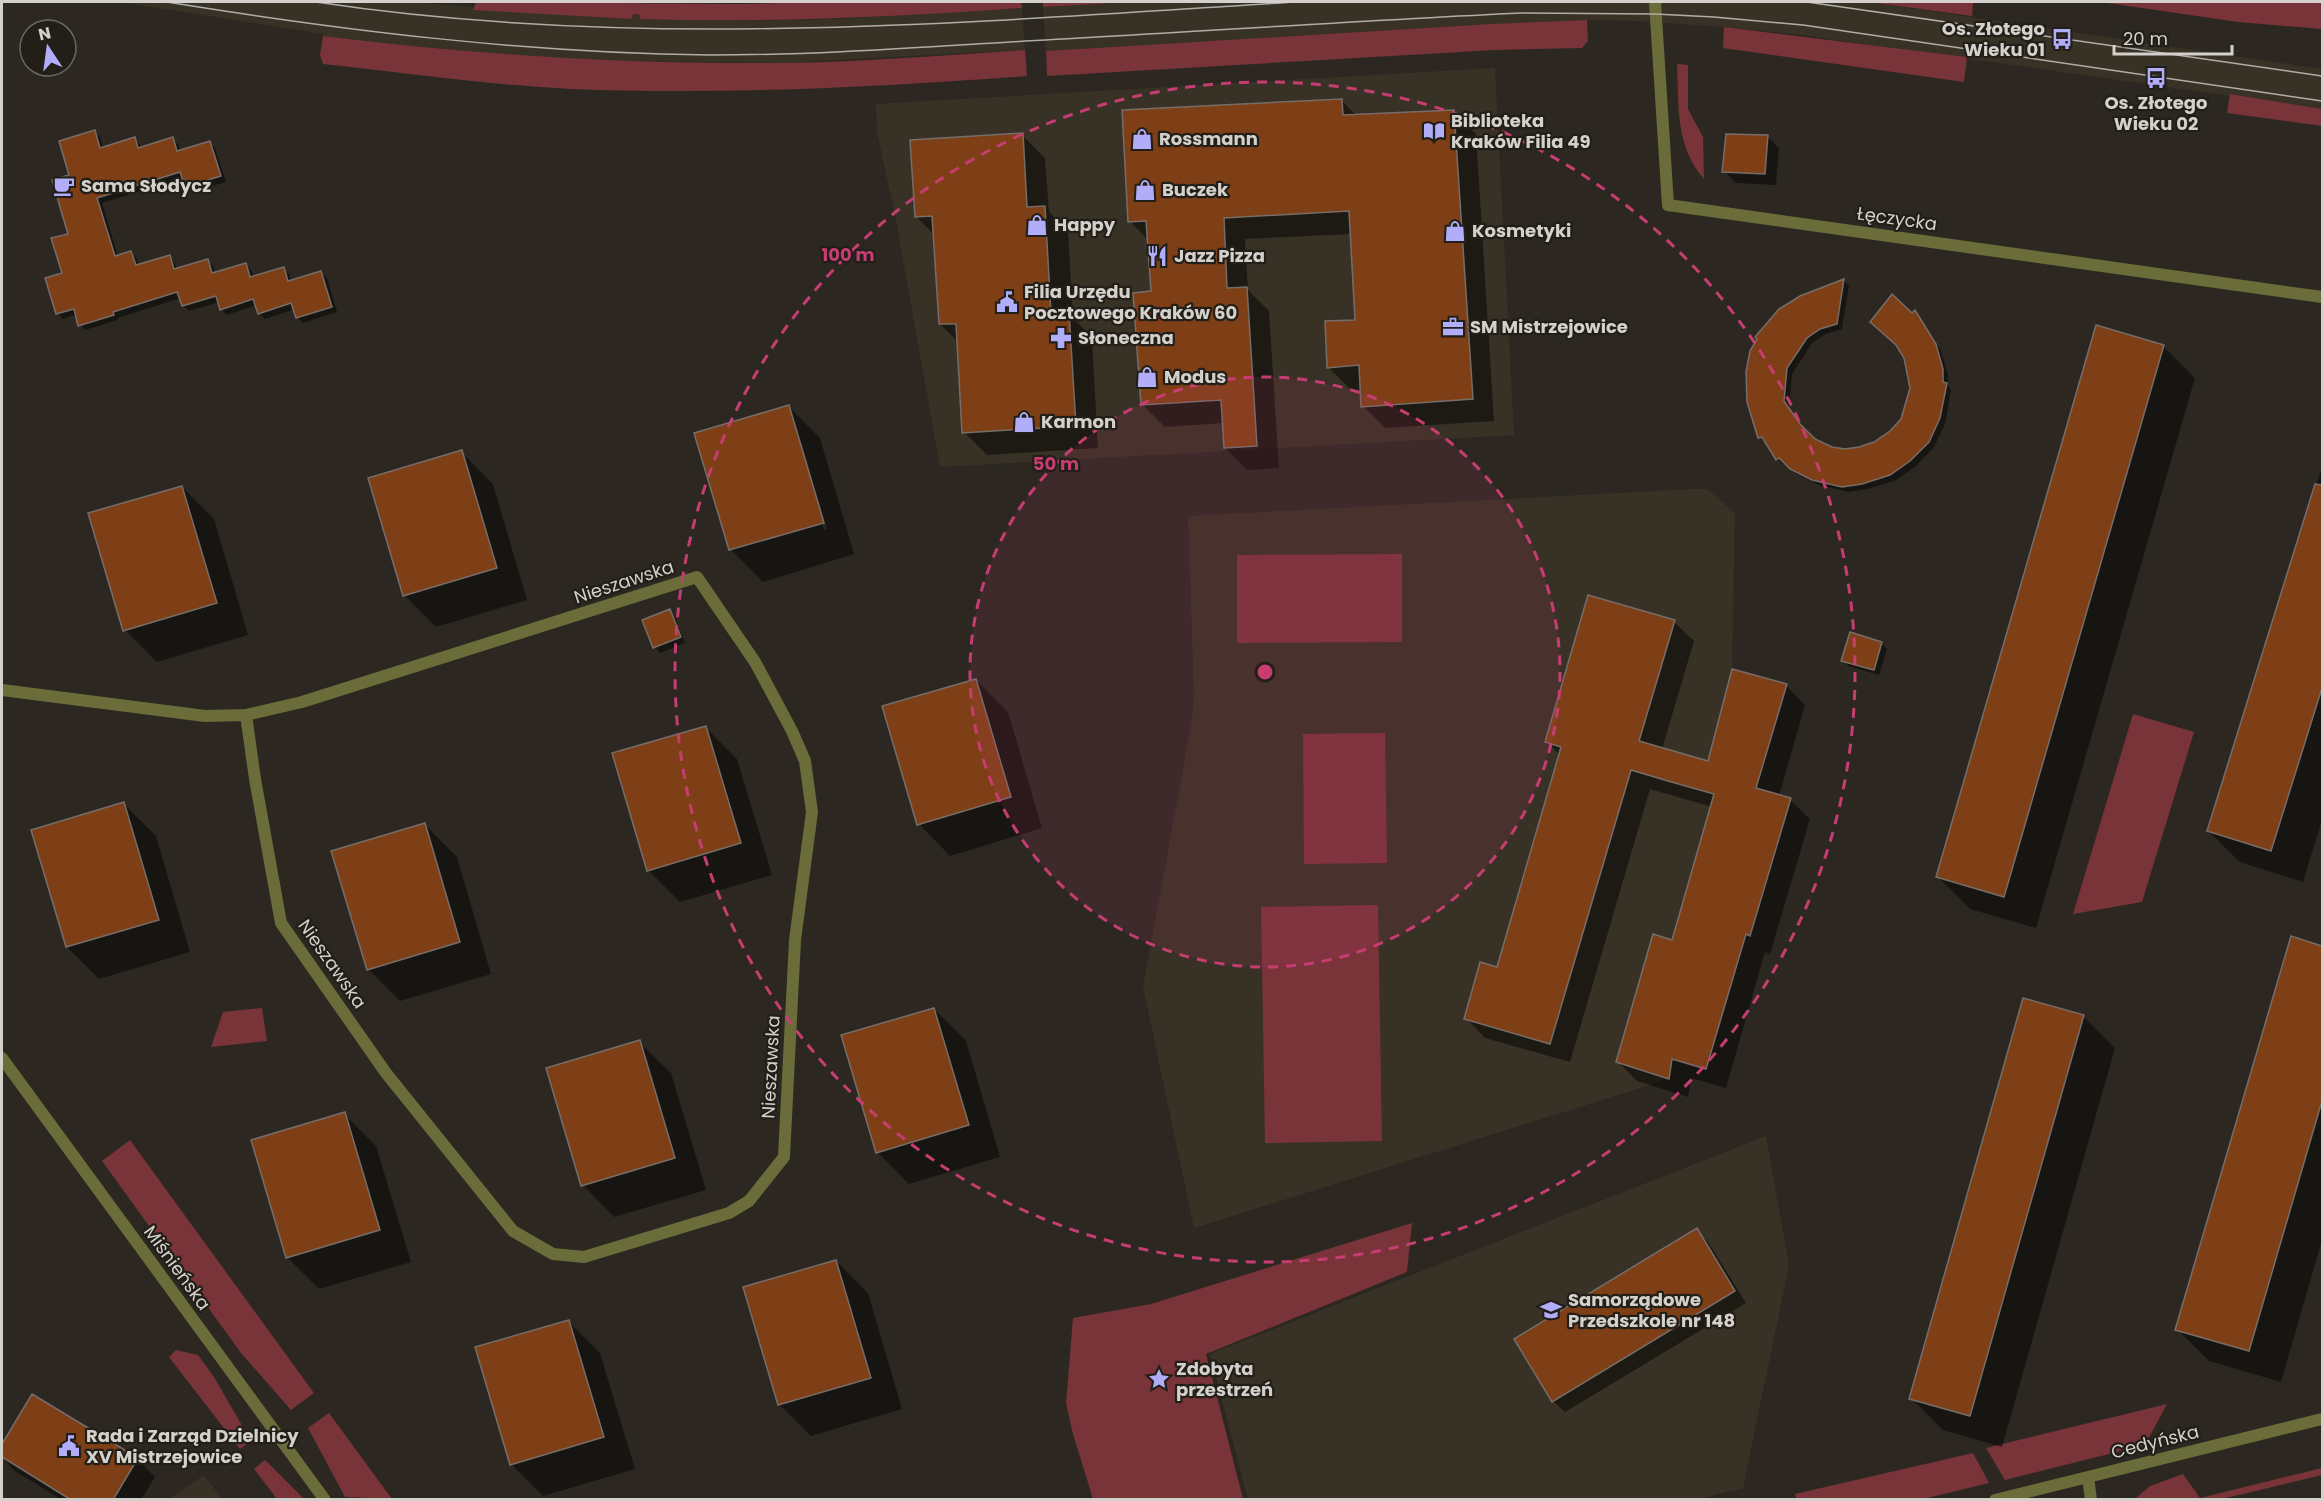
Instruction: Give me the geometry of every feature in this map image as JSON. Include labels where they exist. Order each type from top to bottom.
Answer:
[{"type":"street","name":"Łęczycka","points":[[1655,2],[1668,205],[2322,297]]},
{"type":"street","name":"Nieszawska","points":[[2,690],[205,716],[246,715],[302,702],[697,577],[755,662],[792,731],[805,760],[812,812],[795,940],[784,1157],[749,1201],[729,1213],[585,1257],[553,1254],[513,1231],[386,1073],[281,923],[246,715]]},
{"type":"street","name":"Miśnieńska","points":[[2,1058],[325,1500]]},
{"type":"street","name":"Cedyńska","points":[[1995,1500],[2322,1419]]},
{"type":"street","points":[[2088,1477],[2091,1500]]},
{"type":"shaded area","points":[[121,2],[411,2],[473,7],[473,9],[632,19],[632,14],[640,15],[640,18],[742,21],[840,19],[1022,8],[1025,50],[782,63],[573,60],[406,47],[324,36],[323,34]]},
{"type":"shaded area","points":[[476,2],[739,4],[1021,2],[1022,8],[831,18],[688,20],[640,19],[640,15],[633,14],[632,19],[473,10]]},
{"type":"shaded area","points":[[1043,2],[1132,2],[1043,7]]},
{"type":"shaded area","points":[[1132,2],[1869,2],[2322,69],[2322,109],[1802,35],[1639,21],[1587,20],[1490,24],[1046,51],[1043,7]]},
{"type":"shaded area","points":[[1869,2],[1973,3],[1972,16]]},
{"type":"shaded area","points":[[2101,2],[2322,2],[2322,29],[2238,22]]},
{"type":"shaded area","points":[[1587,20],[1588,41],[1582,48],[1495,50],[1047,76],[1046,51]]},
{"type":"shaded area","points":[[1724,27],[1967,57],[1964,82],[1723,48]]},
{"type":"shaded area","points":[[323,36],[494,53],[665,62],[811,62],[1025,50],[1027,76],[800,89],[629,91],[572,89],[478,82],[323,64],[320,55]]},
{"type":"shaded area","points":[[1677,64],[1688,65],[1688,109],[1703,137],[1704,179],[1688,153],[1683,139],[1680,125]]},
{"type":"shaded area","points":[[1495,68],[1514,435],[940,467],[896,220],[877,132],[876,104]]},
{"type":"shaded area","points":[[2230,94],[2322,109],[2322,126],[2227,113]]},
{"type":"shaded area","points":[[1707,489],[1735,513],[1732,668],[1787,684],[1756,788],[1791,798],[1750,936],[1746,934],[1706,1069],[1672,1060],[1669,1079],[1194,1228],[1143,987],[1192,720],[1194,696],[1188,516]]},
{"type":"shaded area","points":[[1402,554],[1402,642],[1237,643],[1237,555]]},
{"type":"shaded area","points":[[2133,714],[2194,732],[2142,902],[2073,914]]},
{"type":"shaded area","points":[[1385,733],[1387,863],[1304,864],[1303,734]]},
{"type":"shaded area","points":[[1378,905],[1382,1141],[1265,1143],[1261,907]]},
{"type":"shaded area","points":[[262,1008],[267,1041],[211,1047],[223,1012]]},
{"type":"shaded area","name":"Samorządowe Przedszkole nr 148","points":[[1766,1136],[1789,1265],[1743,1488],[1694,1500],[1248,1499],[1210,1354]]},
{"type":"shaded area","points":[[130,1140],[314,1393],[291,1410],[241,1353],[102,1161]]},
{"type":"shaded area","points":[[1412,1223],[1407,1272],[1206,1354],[1243,1499],[1093,1499],[1066,1403],[1073,1318],[1151,1304]]},
{"type":"shaded area","points":[[176,1350],[198,1355],[214,1377],[251,1441],[240,1449],[169,1357]]},
{"type":"shaded area","points":[[2167,1404],[2145,1445],[2005,1480],[1986,1448]]},
{"type":"shaded area","points":[[329,1413],[392,1499],[345,1497],[308,1428]]},
{"type":"shaded area","points":[[1973,1453],[1989,1483],[1923,1499],[1797,1500],[1795,1494]]},
{"type":"shaded area","points":[[265,1460],[304,1499],[277,1499],[254,1469]]},
{"type":"shaded area","points":[[2322,1468],[2322,1475],[2222,1499],[2135,1499],[2150,1486],[2183,1474],[2200,1498]]},
{"type":"shaded area","points":[[204,1475],[222,1499],[170,1499]]},
{"type":"building","points":[[1342,99],[1343,115],[1454,110],[1473,399],[1361,407],[1359,365],[1327,368],[1325,321],[1355,320],[1349,211],[1224,218],[1227,288],[1247,287],[1257,446],[1224,448],[1221,400],[1141,405],[1133,293],[1151,291],[1146,221],[1128,222],[1122,110]]},
{"type":"building","points":[[95,130],[100,148],[135,137],[138,148],[173,137],[177,151],[210,141],[221,176],[185,187],[180,172],[97,198],[115,256],[131,251],[136,265],[170,255],[174,269],[208,259],[212,273],[246,263],[250,277],[284,267],[288,281],[321,271],[332,307],[296,318],[291,303],[258,314],[253,299],[220,310],[216,296],[182,306],[177,292],[113,312],[114,315],[78,326],[74,309],[56,314],[45,278],[62,273],[51,238],[68,234],[52,180],[69,175],[59,141]]},
{"type":"building","points":[[1023,133],[1027,207],[1045,206],[1051,314],[1069,312],[1076,426],[962,433],[956,324],[939,324],[932,216],[915,217],[910,140]]},
{"type":"building","points":[[1726,134],[1768,135],[1765,174],[1722,172]]},
{"type":"building","points":[[1844,279],[1837,324],[1820,329],[1807,338],[1787,368],[1784,401],[1800,424],[1815,439],[1832,447],[1845,449],[1874,442],[1890,431],[1901,419],[1910,388],[1904,358],[1896,345],[1870,322],[1892,294],[1912,313],[1915,310],[1936,344],[1943,369],[1943,382],[1947,383],[1940,418],[1929,442],[1910,461],[1890,475],[1862,484],[1842,487],[1812,480],[1790,469],[1779,458],[1776,460],[1762,437],[1758,438],[1747,402],[1746,372],[1750,351],[1757,339],[1755,337],[1779,309],[1800,296]]},
{"type":"building","points":[[2096,325],[2164,345],[2004,897],[1936,877]]},
{"type":"building","points":[[789,405],[824,523],[729,550],[694,433]]},
{"type":"building","points":[[462,450],[497,568],[403,596],[368,478]]},
{"type":"building","points":[[2315,484],[2322,485],[2322,688],[2271,851],[2207,831]]},
{"type":"building","points":[[182,486],[217,603],[123,631],[88,513]]},
{"type":"building","points":[[1588,595],[1675,620],[1639,741],[1708,761],[1732,669],[1787,684],[1756,788],[1791,798],[1750,936],[1746,934],[1706,1069],[1672,1059],[1669,1079],[1616,1062],[1653,934],[1672,940],[1714,794],[1631,770],[1550,1044],[1464,1019],[1480,962],[1497,967],[1561,747],[1545,742]]},
{"type":"building","points":[[670,609],[681,637],[653,648],[642,620]]},
{"type":"building","points":[[1850,632],[1882,642],[1874,670],[1841,661]]},
{"type":"building","points":[[976,679],[1011,797],[917,825],[882,706]]},
{"type":"building","points":[[706,726],[741,843],[647,871],[612,753]]},
{"type":"building","points":[[124,802],[159,920],[66,947],[31,830]]},
{"type":"building","points":[[425,823],[460,942],[367,970],[331,851]]},
{"type":"building","points":[[2291,936],[2322,946],[2322,1101],[2249,1351],[2175,1330]]},
{"type":"building","points":[[2023,998],[2084,1015],[1970,1416],[1909,1399]]},
{"type":"building","points":[[934,1008],[969,1125],[876,1153],[841,1035]]},
{"type":"building","points":[[640,1040],[675,1158],[581,1186],[546,1068]]},
{"type":"building","points":[[345,1112],[380,1230],[286,1258],[251,1140]]},
{"type":"building","points":[[1697,1228],[1735,1291],[1552,1402],[1514,1339]]},
{"type":"building","points":[[836,1260],[871,1378],[778,1405],[743,1287]]},
{"type":"building","points":[[569,1320],[604,1437],[510,1465],[475,1347]]},
{"type":"building","points":[[32,1394],[138,1458],[113,1500],[71,1500],[2,1457],[2,1444]]},
{"type":"tram line","points":[[167,2],[437,39],[573,50],[710,55],[860,51],[1521,13],[1655,14],[1803,25],[2322,101]]},
{"type":"tram line","points":[[316,2],[438,17],[560,25],[683,29],[928,24],[1296,2]]},
{"type":"tram line","points":[[1807,2],[2322,76]]},
{"type":"place","name":"Os. Złotego Wieku 01","points":[[2062,39]]},
{"type":"place","name":"Os. Złotego Wieku 02","points":[[2156,78]]},
{"type":"place","name":"Biblioteka Kraków Filia 49","points":[[1434,131]]},
{"type":"place","name":"Rossmann","points":[[1142,139]]},
{"type":"place","name":"Sama Słodycz","points":[[64,186]]},
{"type":"place","name":"Buczek","points":[[1145,190]]},
{"type":"place","name":"Happy","points":[[1037,225]]},
{"type":"place","name":"Kosmetyki","points":[[1455,231]]},
{"type":"place","name":"Jazz Pizza","points":[[1157,256]]},
{"type":"place","name":"Filia Urzędu Pocztowego Kraków 60","points":[[1007,302]]},
{"type":"place","name":"SM Mistrzejowice","points":[[1453,327]]},
{"type":"place","name":"Słoneczna","points":[[1061,338]]},
{"type":"place","name":"Modus","points":[[1147,377]]},
{"type":"place","name":"Karmon","points":[[1024,422]]},
{"type":"place","name":"Samorządowe Przedszkole nr 148","points":[[1551,1310]]},
{"type":"place","name":"Zdobyta przestrzeń","points":[[1159,1379]]},
{"type":"place","name":"Rada i Zarząd Dzielnicy XV Mistrzejowice","points":[[69,1446]]}]
